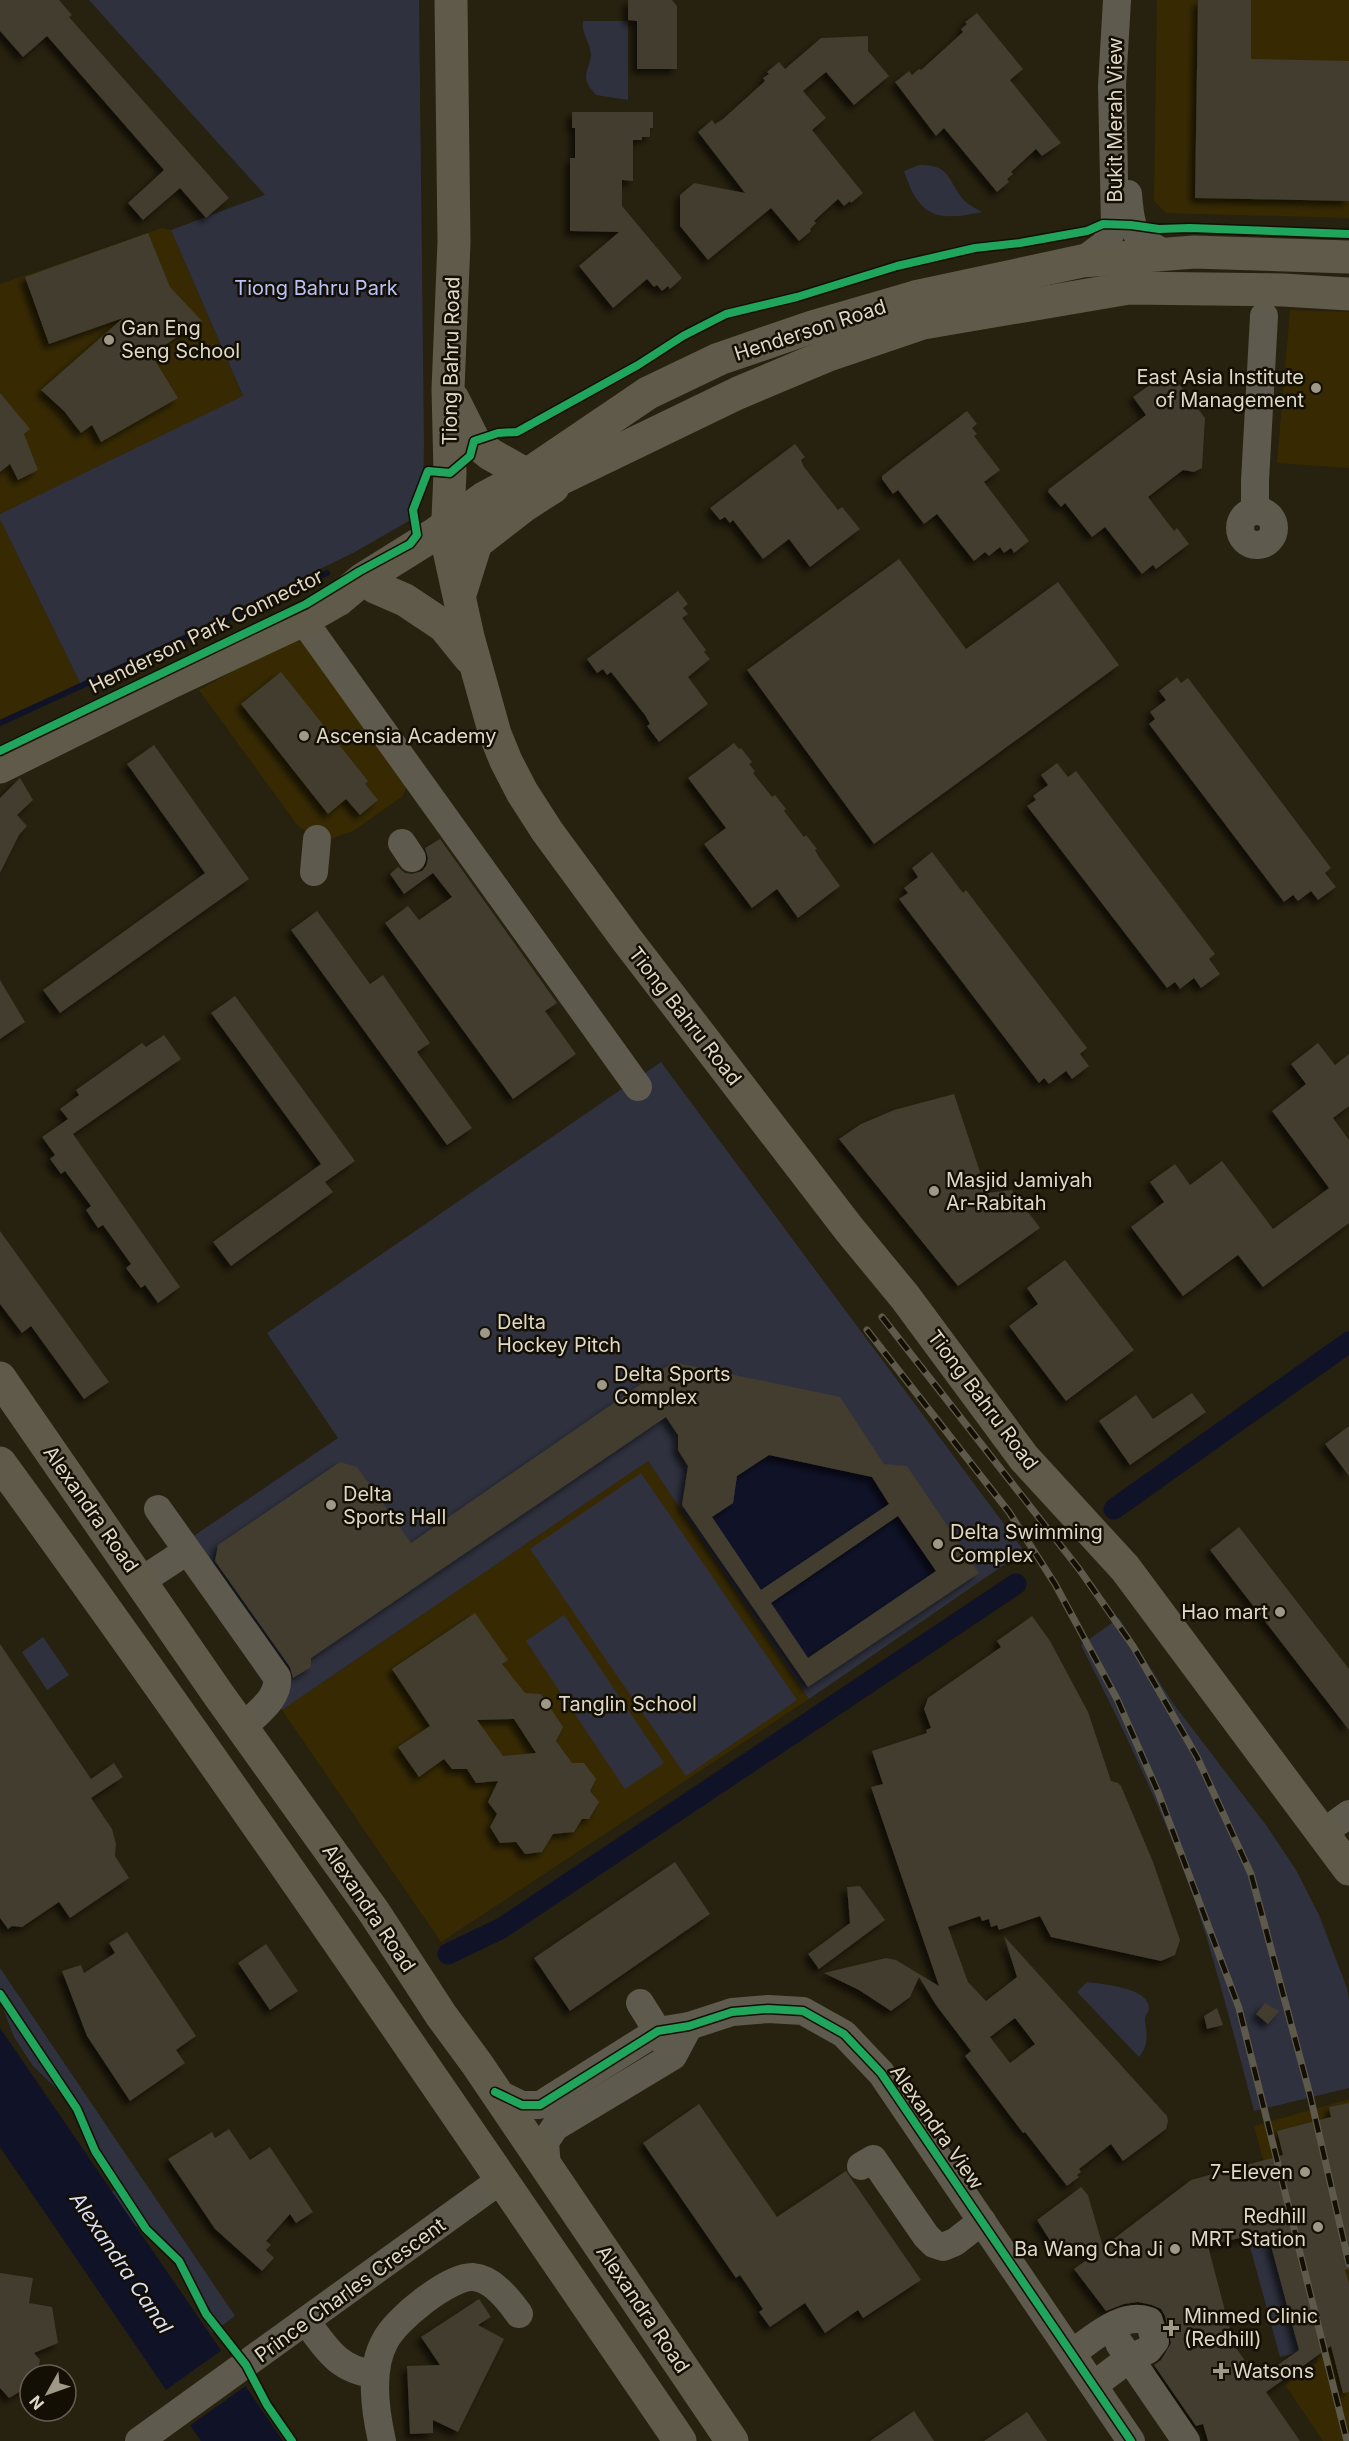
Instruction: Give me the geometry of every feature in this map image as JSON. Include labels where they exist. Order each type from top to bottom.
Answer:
[{"type":"main road","name":"Tiong Bahru Road","points":[[451,0],[454,242],[448,389],[450,473],[447,532],[477,666],[495,734],[506,761],[522,792],[547,831],[627,940],[849,1229],[905,1297],[1024,1458],[1125,1568],[1342,1843]]},
{"type":"main road","name":"Henderson Road","points":[[338,600],[375,587],[447,532],[484,498],[527,475],[648,393],[719,359],[812,327],[915,297],[1082,261],[1164,253],[1244,252],[1349,257]]},
{"type":"main road","name":"Henderson Road","points":[[0,767],[169,683],[303,620],[338,600],[363,579],[419,544],[492,514],[598,459],[760,383],[826,356],[923,323],[1130,288],[1283,290],[1349,294]]},
{"type":"main road","points":[[448,389],[474,441],[490,454],[527,475]]},
{"type":"main road","points":[[460,595],[476,543],[525,505],[598,459]]},
{"type":"main road","points":[[375,587],[405,600],[444,626],[477,666]]},
{"type":"main road","name":"Alexandra Road","points":[[0,1378],[242,1728],[374,1912],[441,2015],[732,2441]]},
{"type":"main road","points":[[0,1463],[240,1798],[680,2441]]},
{"type":"main road","points":[[403,2038],[399,2023],[400,2012],[404,2006],[420,2000],[428,2003],[441,2015]]},
{"type":"street","name":"Bukit Merah View","points":[[1082,261],[1105,244],[1115,225],[1112,86],[1117,0]]},
{"type":"street","name":"Bukit Merah View","points":[[1129,0],[1126,7],[1122,50],[1123,129],[1131,225],[1150,246],[1164,253]]},
{"type":"street","points":[[1255,510],[1264,316]]},
{"type":"street","points":[[303,620],[557,987],[638,1088]]},
{"type":"street","points":[[314,872],[317,839]]},
{"type":"street","points":[[158,1509],[277,1677],[278,1686],[274,1694],[242,1728]]},
{"type":"street","points":[[141,1581],[187,1551]]},
{"type":"street","points":[[640,2003],[673,2056]]},
{"type":"street","name":"Alexandra View","points":[[495,2092],[522,2105],[540,2106],[658,2031],[689,2026],[732,2012],[768,2009],[803,2011],[844,2034],[881,2073],[1131,2441]]},
{"type":"street","points":[[547,2168],[545,2142],[555,2127],[673,2056],[689,2026]]},
{"type":"street","points":[[861,2166],[873,2159],[926,2236],[934,2244],[943,2247],[955,2242],[982,2221]]},
{"type":"street","name":"Prince Charles Crescent","points":[[139,2441],[502,2179]]},
{"type":"street","points":[[382,2441],[374,2374],[385,2341],[409,2311],[458,2280],[474,2277],[492,2285],[508,2299],[519,2314]]},
{"type":"street","points":[[1072,2353],[1121,2321],[1139,2317],[1149,2320],[1155,2341],[1148,2350],[1130,2358],[1094,2385]]},
{"type":"street","points":[[306,2321],[325,2348],[341,2364],[357,2372],[374,2374]]},
{"type":"street","points":[[1109,2328],[1186,2441]]},
{"type":"shaded area","points":[[1157,0],[1349,0],[1349,218],[1166,213],[1154,201]]},
{"type":"shaded area","name":"Gan Eng Seng School","points":[[162,228],[171,230],[243,397],[0,514],[0,284]]},
{"type":"shaded area","name":"East Asia Institute of Management","points":[[1290,310],[1349,312],[1349,468],[1277,463]]},
{"type":"shaded area","points":[[0,519],[81,685],[0,720]]},
{"type":"shaded area","name":"Ascensia Academy","points":[[303,633],[408,782],[403,796],[353,831],[327,840],[317,839],[298,826],[199,690]]},
{"type":"shaded area","name":"Tanglin School","points":[[648,1461],[809,1699],[441,1942],[282,1710]]},
{"type":"shaded area","points":[[1349,2099],[1349,2441],[1323,2441],[1285,2385],[1318,2362],[1254,2126]]},
{"type":"green space","name":"Tiong Bahru Park","points":[[89,0],[419,0],[424,444],[423,491],[416,517],[353,553],[81,685],[0,519],[0,514],[243,396],[171,230],[265,195]]},
{"type":"green space","points":[[583,21],[628,21],[628,100],[596,95],[588,85],[586,75],[591,54],[583,30]]},
{"type":"green space","points":[[919,165],[929,165],[942,170],[964,200],[982,212],[953,216],[931,213],[916,198],[904,171]]},
{"type":"green space","name":"Delta Sports Complex","points":[[661,1062],[1024,1551],[809,1699],[648,1461],[282,1710],[173,1550],[338,1438],[267,1333]]},
{"type":"green space","points":[[641,1473],[797,1700],[686,1776],[530,1549]]},
{"type":"green space","points":[[564,1615],[664,1763],[625,1789],[526,1641]]},
{"type":"green space","points":[[1119,1618],[1172,1702],[1266,1825],[1296,1870],[1319,1915],[1347,1988],[1349,2088],[1254,2111],[1207,1939],[1181,1863],[1134,1753],[1081,1645]]},
{"type":"green space","points":[[43,1637],[69,1675],[47,1690],[22,1652]]},
{"type":"green space","points":[[0,1968],[235,2316],[212,2333],[177,2265],[141,2226],[132,2226],[109,2192],[116,2190],[91,2153],[73,2109],[64,2096],[33,2066],[14,2037],[0,2001]]},
{"type":"green space","points":[[1087,1982],[1133,1991],[1147,2001],[1149,2008],[1145,2019],[1146,2039],[1139,2057],[1077,1992]]},
{"type":"green space","points":[[1266,2226],[1300,2352],[1280,2357],[1246,2232]]},
{"type":"water","points":[[769,1455],[872,1477],[889,1504],[761,1590],[712,1517],[733,1503],[737,1476]]},
{"type":"water","points":[[898,1516],[936,1571],[808,1658],[771,1603]]},
{"type":"water","name":"Alexandra Canal","points":[[0,2028],[283,2441],[201,2441],[0,2147]]},
{"type":"pier","points":[[222,2350],[247,2385],[188,2427],[163,2392]]},
{"type":"building","points":[[0,0],[59,0],[72,15],[69,17],[229,198],[206,218],[180,188],[143,220],[128,203],[164,170],[47,36],[23,57],[0,31]]},
{"type":"building","points":[[628,0],[672,0],[677,6],[677,69],[637,69],[637,21],[628,20]]},
{"type":"building","points":[[1198,0],[1251,0],[1251,59],[1349,61],[1349,201],[1195,198]]},
{"type":"building","points":[[977,13],[1023,69],[1010,80],[1061,143],[1042,156],[1036,149],[1011,172],[1013,174],[1007,179],[1009,182],[997,192],[944,128],[936,136],[895,82],[909,71],[912,75],[919,69],[921,70],[963,32],[961,29],[967,24],[965,22]]},
{"type":"building","points":[[868,36],[868,51],[889,76],[854,105],[826,72],[803,91],[826,118],[812,130],[863,193],[844,206],[838,199],[814,221],[816,223],[810,229],[811,231],[799,241],[771,208],[708,260],[680,226],[680,195],[694,183],[745,193],[698,132],[712,120],[715,124],[723,119],[765,81],[763,78],[769,74],[767,72],[779,62],[785,69],[821,38]]},
{"type":"building","points":[[572,112],[653,112],[653,128],[650,128],[650,137],[633,140],[633,181],[622,180],[622,206],[682,278],[670,289],[668,286],[662,291],[657,285],[654,287],[647,279],[613,308],[579,266],[619,232],[570,231],[570,158],[575,158],[575,128],[572,128]]},
{"type":"building","points":[[148,233],[170,287],[202,321],[151,354],[178,398],[101,442],[92,425],[81,433],[64,411],[41,390],[123,318],[49,344],[25,277]]},
{"type":"building","points":[[1169,371],[1205,418],[1202,468],[1194,472],[1183,470],[1148,497],[1174,531],[1177,528],[1189,544],[1156,569],[1153,565],[1142,574],[1105,527],[1092,537],[1065,503],[1061,507],[1048,492],[1146,415],[1133,397]]},
{"type":"building","points":[[0,393],[30,429],[24,434],[38,470],[18,480],[10,464],[0,472]]},
{"type":"building","points":[[967,411],[977,424],[972,428],[977,434],[974,436],[1000,470],[984,482],[1029,541],[1014,553],[1011,548],[1004,553],[1000,547],[989,556],[985,552],[974,561],[937,514],[924,524],[898,490],[893,494],[882,479],[882,476]]},
{"type":"building","points":[[795,444],[805,457],[801,460],[804,467],[838,510],[842,507],[860,529],[810,567],[789,539],[763,559],[733,520],[730,523],[725,517],[720,520],[710,508]]},
{"type":"building","points":[[899,559],[966,649],[1058,582],[1119,665],[874,844],[747,670]]},
{"type":"building","points":[[678,591],[688,604],[683,608],[688,614],[682,618],[710,659],[688,677],[708,704],[659,742],[647,726],[650,724],[645,715],[611,672],[607,675],[603,669],[597,673],[587,659]]},
{"type":"building","points":[[281,672],[368,781],[365,784],[378,800],[360,815],[346,799],[328,814],[241,704]]},
{"type":"building","points":[[1177,677],[1181,683],[1188,678],[1331,868],[1325,873],[1336,887],[1318,900],[1311,891],[1298,901],[1293,895],[1284,902],[1149,724],[1155,719],[1150,712],[1166,700],[1159,691]]},
{"type":"building","points":[[734,743],[752,762],[749,764],[755,771],[753,773],[772,797],[775,795],[804,837],[806,835],[817,849],[815,850],[819,857],[840,886],[798,918],[777,889],[752,908],[704,844],[726,828],[688,778]]},
{"type":"building","points":[[154,745],[249,879],[60,1013],[43,990],[205,873],[127,764]]},
{"type":"building","points":[[1057,763],[1068,777],[1076,771],[1215,954],[1209,959],[1220,974],[1201,988],[1194,978],[1180,989],[1175,982],[1167,988],[1027,806],[1036,800],[1033,796],[1048,785],[1041,775]]},
{"type":"building","points":[[20,778],[33,800],[17,815],[27,826],[19,835],[0,873],[0,798]]},
{"type":"building","points":[[440,839],[557,1003],[545,1011],[576,1054],[513,1099],[385,923],[408,906],[419,920],[452,897],[433,873],[404,894],[390,874],[398,867],[405,873],[412,874],[422,871],[428,858],[425,848]]},
{"type":"building","points":[[932,852],[963,893],[966,890],[1087,1048],[1080,1054],[1089,1066],[1072,1079],[1066,1071],[1049,1084],[1044,1078],[1039,1083],[899,899],[908,893],[904,888],[918,877],[912,868]]},
{"type":"building","points":[[317,911],[370,984],[383,975],[430,1043],[417,1052],[472,1128],[447,1145],[291,930]]},
{"type":"building","points":[[0,980],[25,1022],[0,1039]]},
{"type":"building","points":[[235,996],[355,1161],[325,1182],[333,1192],[231,1266],[213,1242],[321,1164],[211,1013]]},
{"type":"building","points":[[164,1035],[181,1059],[73,1134],[180,1287],[158,1303],[145,1285],[141,1288],[126,1268],[131,1264],[103,1225],[98,1228],[86,1210],[91,1206],[65,1171],[61,1174],[50,1159],[55,1155],[42,1137],[68,1119],[60,1109],[79,1095],[76,1090],[142,1043],[146,1047]]},
{"type":"building","points":[[1318,1043],[1335,1065],[1349,1054],[1349,1106],[1333,1118],[1349,1140],[1349,1223],[1263,1287],[1238,1255],[1183,1296],[1131,1227],[1164,1202],[1150,1182],[1175,1164],[1190,1185],[1222,1161],[1273,1229],[1329,1188],[1272,1111],[1306,1084],[1291,1064]]},
{"type":"building","name":"Masjid Jamiyah Ar-Rabitah","points":[[954,1094],[987,1193],[1012,1190],[1040,1228],[958,1286],[839,1139],[861,1124],[894,1110]]},
{"type":"building","points":[[0,1231],[109,1382],[84,1399],[31,1326],[22,1333],[0,1304]]},
{"type":"building","points":[[1065,1260],[1134,1350],[1066,1401],[1009,1326],[1038,1304],[1027,1288]]},
{"type":"building","points":[[673,1362],[840,1397],[884,1464],[907,1466],[979,1573],[808,1687],[682,1505],[688,1466],[678,1450],[678,1435],[666,1417],[311,1658],[311,1667],[293,1678],[290,1667],[215,1561],[218,1545],[340,1462],[357,1467],[411,1543]],"holes":[[[769,1455],[872,1477],[889,1504],[761,1590],[712,1517],[733,1503],[737,1476]],[[898,1516],[936,1571],[808,1658],[771,1603]]]},
{"type":"building","points":[[1192,1393],[1206,1412],[1130,1465],[1099,1421],[1136,1395],[1153,1419]]},
{"type":"building","points":[[1349,1426],[1349,1476],[1325,1444]]},
{"type":"building","points":[[1239,1527],[1349,1669],[1349,1730],[1210,1550]]},
{"type":"building","points":[[475,1613],[508,1660],[502,1664],[525,1693],[541,1694],[563,1727],[556,1741],[572,1763],[584,1763],[596,1779],[590,1791],[599,1802],[589,1819],[582,1819],[574,1832],[553,1834],[542,1852],[525,1854],[516,1842],[500,1843],[490,1827],[497,1814],[488,1802],[498,1781],[476,1783],[467,1769],[452,1769],[444,1759],[419,1777],[398,1747],[430,1726],[392,1669]],"holes":[[[514,1719],[536,1753],[503,1756],[477,1720]]]},
{"type":"building","points":[[1032,1616],[1050,1641],[1088,1712],[1111,1781],[1121,1786],[1153,1862],[1180,1940],[1175,1955],[1161,1961],[1051,1937],[1040,1916],[999,1930],[997,1925],[991,1927],[989,1919],[982,1921],[980,1916],[948,1927],[968,1982],[986,2001],[1017,1977],[1004,1936],[1167,2116],[1166,2129],[1123,2161],[1111,2144],[1079,2169],[1081,2172],[1077,2175],[1079,2177],[1067,2186],[1025,2132],[1023,2133],[965,2056],[971,2051],[936,2005],[919,1977],[910,1997],[891,2011],[859,1990],[824,1973],[886,1958],[896,1960],[939,1986],[871,1787],[883,1784],[872,1751],[927,1733],[926,1730],[931,1728],[924,1709],[928,1698],[1001,1647],[997,1641]],"holes":[[[1015,2018],[1035,2044],[1010,2063],[990,2037]]]},
{"type":"building","points":[[0,1644],[91,1779],[114,1763],[123,1777],[91,1798],[112,1829],[116,1844],[115,1856],[129,1878],[70,1918],[59,1902],[22,1927],[12,1926],[8,1929],[0,1918]]},
{"type":"building","points":[[675,1862],[710,1914],[570,2011],[534,1958]]},
{"type":"building","points":[[860,1886],[885,1920],[819,1969],[808,1954],[850,1923],[847,1887]]},
{"type":"building","points":[[127,1932],[196,2036],[176,2050],[185,2063],[130,2101],[87,2036],[62,1971],[81,1965],[84,1973],[115,1953],[109,1943]]},
{"type":"building","points":[[266,1944],[298,1991],[270,2010],[238,1963]]},
{"type":"building","points":[[1265,2003],[1279,2011],[1268,2024],[1256,2014]]},
{"type":"building","points":[[1217,2008],[1223,2025],[1207,2029],[1204,2016]]},
{"type":"building","points":[[1349,2103],[1349,2269],[1345,2270],[1349,2284],[1349,2392],[1343,2393],[1331,2346],[1266,2392],[1300,2441],[1208,2441],[1203,2424],[1196,2426],[1154,2365],[1161,2360],[1171,2343],[1165,2316],[1161,2309],[1138,2302],[1124,2304],[1106,2311],[1074,2269],[1095,2254],[1056,2250],[1037,2220],[1081,2187],[1088,2195],[1103,2247],[1191,2180],[1283,2155],[1277,2131],[1331,2117],[1329,2107]],"holes":[[[1267,2231],[1299,2350],[1258,2379],[1234,2345],[1208,2246]]]},
{"type":"building","points":[[699,2104],[777,2217],[846,2171],[921,2280],[863,2318],[858,2310],[825,2333],[805,2303],[770,2327],[759,2312],[763,2309],[740,2275],[736,2278],[643,2143]]},
{"type":"building","points":[[229,2129],[250,2160],[270,2147],[313,2212],[296,2223],[290,2214],[266,2241],[271,2245],[266,2250],[274,2258],[262,2271],[215,2229],[168,2159],[212,2132],[215,2138]]},
{"type":"building","points":[[0,2273],[33,2278],[29,2303],[52,2307],[58,2343],[34,2353],[40,2360],[39,2363],[18,2363],[18,2393],[9,2398],[0,2388]]},
{"type":"building","points":[[479,2299],[491,2317],[478,2325],[504,2339],[458,2432],[433,2420],[433,2433],[410,2434],[407,2366],[440,2365],[421,2337]]},
{"type":"building","points":[[914,2411],[934,2441],[870,2441],[898,2422]]},
{"type":"building","points":[[1027,2412],[1047,2441],[984,2441]]},
{"type":"waterway","points":[[0,723],[327,573]]},
{"type":"waterway","points":[[1114,1509],[1349,1342]]},
{"type":"waterway","points":[[448,1954],[502,1928],[1016,1584]]},
{"type":"railway","points":[[882,1317],[1079,1569],[1133,1646],[1197,1757],[1251,1874],[1310,2095],[1349,2264]]},
{"type":"railway","points":[[867,1330],[1009,1512],[1055,1584],[1117,1699],[1158,1792],[1239,2008],[1347,2441]]},
{"type":"cycle path","name":"Henderson Park Connector","points":[[0,751],[306,604],[410,544],[417,535],[413,510],[428,471],[450,473],[470,456],[474,441],[498,433],[517,432],[638,365],[683,336],[726,314],[797,297],[897,266],[975,248],[1020,243],[1087,231],[1103,224],[1159,229],[1190,228],[1349,234]]},
{"type":"cycle path","points":[[0,1994],[77,2109],[95,2151],[146,2229],[179,2261],[206,2314],[246,2365],[267,2405],[292,2441]]},
{"type":"cycle path","points":[[495,2092],[522,2105],[540,2105],[658,2031],[689,2026],[732,2012],[768,2009],[803,2011],[844,2034],[881,2073],[1131,2441]]},
{"type":"place","name":"Gan Eng Seng School","points":[[109,340]]},
{"type":"place","name":"East Asia Institute of Management","points":[[1316,388]]},
{"type":"place","name":"Ascensia Academy","points":[[304,736]]},
{"type":"place","name":"Masjid Jamiyah Ar-Rabitah","points":[[934,1191]]},
{"type":"place","name":"Delta Hockey Pitch","points":[[485,1333]]},
{"type":"place","name":"Delta Sports Complex","points":[[602,1385]]},
{"type":"place","name":"Delta Sports Hall","points":[[331,1505]]},
{"type":"place","name":"Delta Swimming Complex","points":[[938,1544]]},
{"type":"place","name":"Hao mart","points":[[1280,1612]]},
{"type":"place","name":"Tanglin School","points":[[546,1704]]},
{"type":"place","name":"7-Eleven","points":[[1305,2172]]},
{"type":"place","name":"Redhill MRT Station","points":[[1318,2227]]},
{"type":"place","name":"Ba Wang Cha Ji","points":[[1175,2249]]},
{"type":"place","name":"Minmed Clinic (Redhill)","points":[[1171,2328]]},
{"type":"place","name":"Watsons","points":[[1221,2371]]}]
